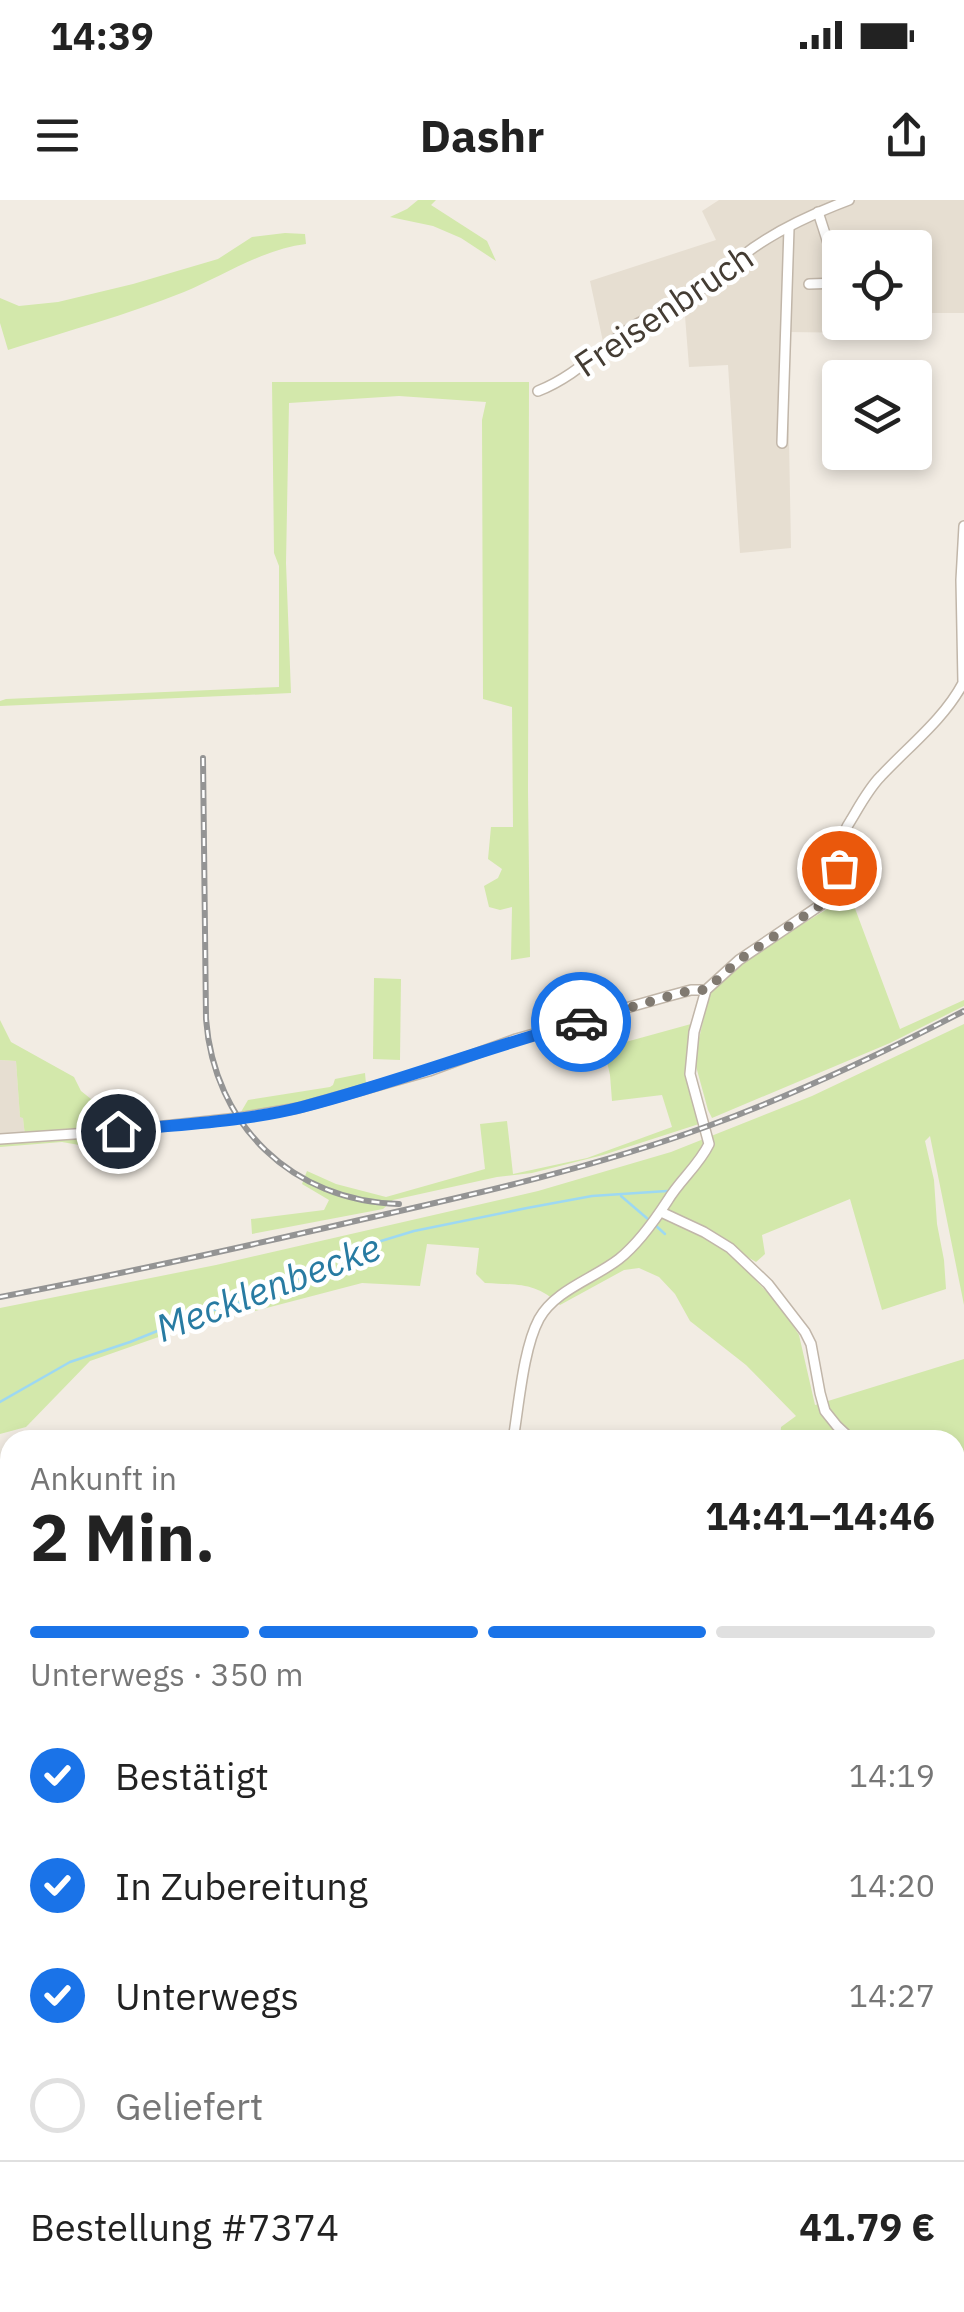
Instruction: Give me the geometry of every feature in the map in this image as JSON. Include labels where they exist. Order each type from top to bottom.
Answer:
[{"type":"street","name":"Freisenbruch","points":[[538,391],[560,382],[630,328],[710,284],[742,256],[818,212],[849,200]]},
{"type":"street","points":[[818,212],[824,230]]},
{"type":"street","name":"Freisenbruch","points":[[782,443],[788,228]]},
{"type":"street","points":[[810,284],[822,284]]},
{"type":"street","points":[[515,1430],[533,1330],[540,1317],[550,1303],[622,1257],[655,1220],[709,1144],[690,1074],[694,1032],[706,990],[739,960],[828,900],[837,888],[838,851],[848,825],[877,780],[956,697],[963,684],[964,526]]},
{"type":"street","points":[[0,1138],[118,1131],[298,1108],[392,1082],[516,1039],[692,990],[706,990]]},
{"type":"street","points":[[655,1220],[704,1232],[730,1248],[768,1284],[805,1332],[825,1411],[843,1430]]},
{"type":"shaded area","points":[[719,200],[964,200],[964,313],[932,313],[932,230],[822,230],[822,332],[787,332],[791,548],[740,553],[728,365],[689,367],[681,306],[645,321],[605,351],[590,281],[716,240],[702,211]]},
{"type":"shaded area","points":[[0,1060],[16,1061],[25,1137],[0,1138]]},
{"type":"green space","points":[[418,200],[436,200],[431,205],[487,241],[496,261],[461,238],[433,226],[390,217]]},
{"type":"green space","points":[[305,234],[306,244],[259,257],[141,308],[8,350],[0,323],[0,298],[19,306],[58,302],[218,259],[252,237]]},
{"type":"green space","points":[[272,382],[529,382],[530,957],[511,960],[512,907],[489,907],[484,886],[498,878],[502,869],[488,859],[491,827],[513,827],[512,707],[483,699],[482,420],[486,402],[399,396],[289,403],[286,563],[291,693],[0,706],[0,701],[6,699],[279,687]]},
{"type":"green space","points":[[847,887],[900,1029],[964,1000],[964,1006],[890,1043],[712,1118],[694,1059],[710,993],[755,953],[837,903]]},
{"type":"green space","points":[[374,978],[401,979],[400,1060],[373,1059]]},
{"type":"green space","points":[[0,1020],[11,1042],[74,1077],[81,1091],[96,1103],[96,1133],[85,1146],[62,1142],[0,1147],[0,1138],[25,1136],[16,1061],[0,1060]]},
{"type":"green space","points":[[691,1024],[687,1068],[699,1124],[603,1155],[532,1173],[497,1177],[393,1200],[383,1209],[252,1234],[251,1219],[324,1210],[329,1200],[302,1184],[307,1171],[336,1184],[386,1197],[485,1169],[480,1124],[507,1121],[513,1174],[587,1158],[672,1127],[662,1095],[612,1101],[604,1048]]},
{"type":"green space","points":[[964,1024],[964,1305],[930,1136],[925,1141],[934,1180],[946,1289],[882,1310],[850,1199],[762,1235],[765,1254],[756,1262],[704,1231],[662,1214],[703,1234],[731,1254],[781,1307],[799,1335],[815,1405],[964,1359],[964,1430],[781,1430],[796,1416],[746,1365],[690,1321],[675,1294],[659,1277],[639,1268],[624,1270],[560,1305],[534,1288],[485,1283],[476,1274],[479,1248],[427,1244],[420,1286],[362,1283],[170,1333],[90,1361],[26,1427],[0,1430],[0,1308],[216,1265],[538,1191],[671,1152],[812,1096]]},
{"type":"green space","points":[[365,1073],[366,1084],[238,1117],[248,1100],[330,1087],[335,1079]]},
{"type":"waterway","name":"Mecklenbecke","points":[[0,1402],[70,1362],[197,1315],[269,1294],[358,1248],[414,1231],[592,1196],[667,1191]]},
{"type":"waterway","points":[[621,1196],[649,1220]]},
{"type":"waterway","points":[[655,1225],[665,1234]]},
{"type":"railway","points":[[203,758],[206,1019],[212,1057],[224,1092],[242,1123],[265,1150],[293,1172],[325,1189],[360,1200],[399,1204]]},
{"type":"railway","points":[[0,1297],[451,1199],[623,1154],[773,1101],[964,1011]]},
{"type":"way so far","points":[[581,1022],[692,990],[706,990],[739,960],[828,900],[837,888],[839,868]]},
{"type":"route","points":[[118,1131],[298,1108],[581,1022]]}]
